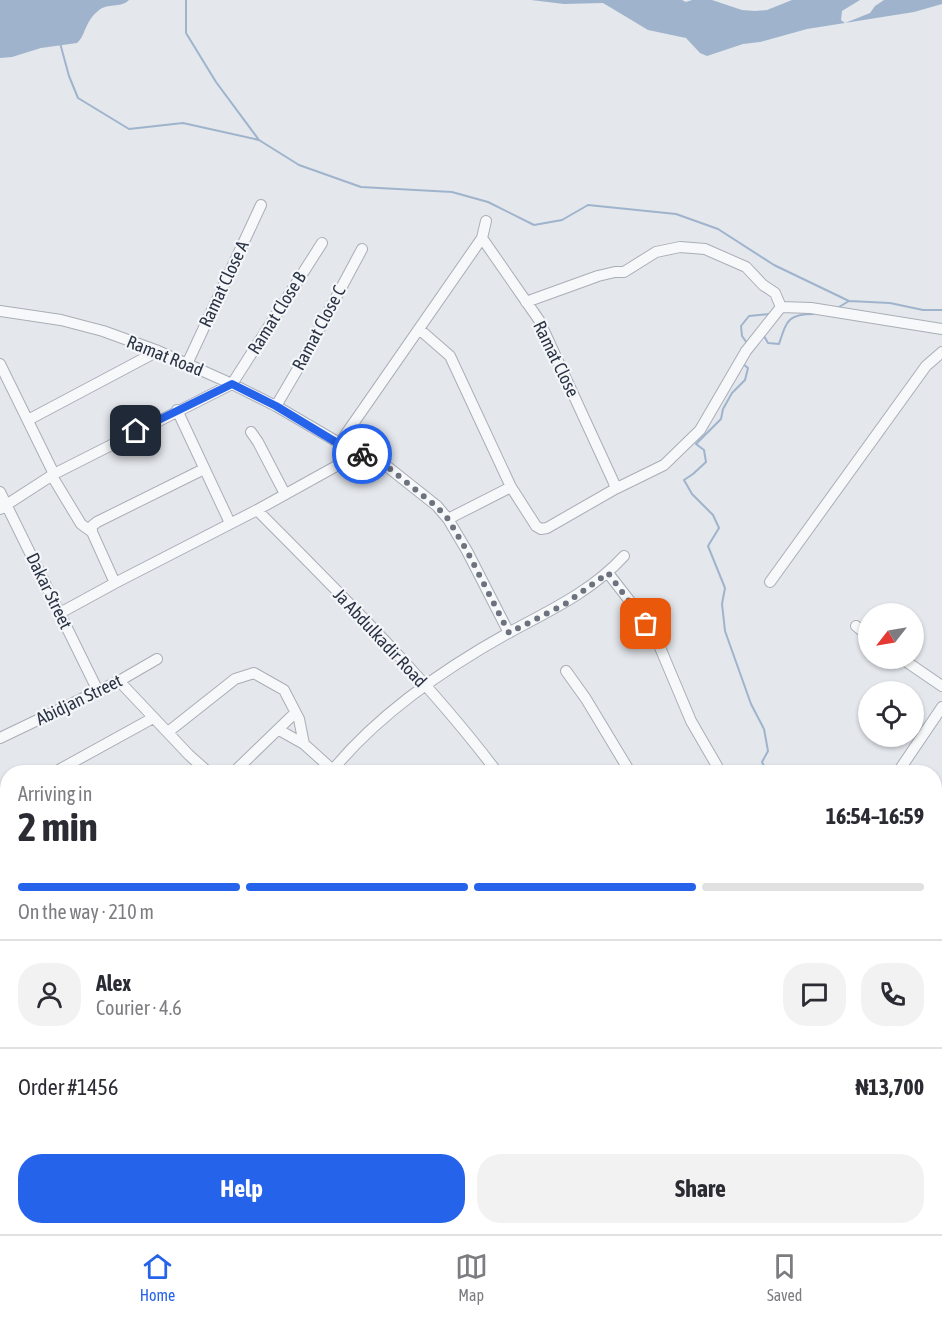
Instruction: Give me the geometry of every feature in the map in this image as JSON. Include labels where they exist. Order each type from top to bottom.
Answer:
[{"type":"street","name":"Ramat Close A","points":[[187,364],[261,205]]},
{"type":"street","points":[[339,444],[482,238],[486,221]]},
{"type":"street","name":"Ramat Close","points":[[482,238],[539,320],[615,483],[615,489]]},
{"type":"street","name":"Ramat Close B","points":[[232,384],[322,243]]},
{"type":"street","points":[[526,302],[598,276],[624,272],[656,252],[680,247],[705,249],[746,267],[763,285],[775,292],[781,307]]},
{"type":"street","name":"Ramat Close C","points":[[276,406],[362,249]]},
{"type":"street","points":[[419,329],[450,356],[511,486],[536,526],[541,529],[547,528],[615,489],[664,465],[700,430],[746,351],[781,307]]},
{"type":"street","points":[[781,307],[811,308],[942,328]]},
{"type":"street","name":"Ramat Road","points":[[0,311],[61,320],[103,331],[158,351],[276,406],[358,454],[379,460],[437,507],[448,519],[509,633]]},
{"type":"street","points":[[28,420],[158,351]]},
{"type":"street","points":[[770,582],[926,366],[942,352]]},
{"type":"street","points":[[0,364],[53,475],[81,524],[92,532]]},
{"type":"street","points":[[3,507],[53,475],[232,384]]},
{"type":"street","points":[[177,410],[230,523]]},
{"type":"street","points":[[251,432],[285,494]]},
{"type":"street","points":[[60,613],[257,510],[358,454]]},
{"type":"street","points":[[115,583],[92,532],[92,526],[204,469]]},
{"type":"street","points":[[448,519],[511,486]]},
{"type":"street","name":"Dakar Street","points":[[0,492],[3,507],[60,613],[98,691]]},
{"type":"street","name":"Ja Abdulkadir Road","points":[[257,510],[424,685],[492,765]]},
{"type":"street","points":[[340,765],[399,705],[424,685],[509,633],[565,604],[608,573],[624,556]]},
{"type":"street","points":[[608,573],[656,638],[691,720],[716,765]]},
{"type":"street","name":"Abidjan Street","points":[[0,738],[119,681],[157,659]]},
{"type":"street","points":[[917,669],[942,686]]},
{"type":"street","points":[[566,671],[586,699],[626,765]]},
{"type":"street","points":[[168,732],[235,679],[249,673],[258,674],[284,690],[299,719],[304,744]]},
{"type":"street","points":[[119,681],[201,765]]},
{"type":"street","points":[[903,765],[942,706]]},
{"type":"street","points":[[242,765],[295,712]]},
{"type":"street","points":[[68,765],[153,718]]},
{"type":"street","points":[[279,730],[304,744],[326,765]]},
{"type":"water","points":[[0,0],[129,0],[98,11],[90,19],[77,43],[41,48],[12,57],[0,58]]},
{"type":"water","points":[[531,0],[682,0],[686,2],[712,0],[742,10],[755,11],[767,10],[792,0],[860,0],[842,11],[841,20],[845,23],[743,44],[707,56],[700,53],[686,38],[648,30],[603,3],[564,4]]},
{"type":"water","points":[[884,0],[942,0],[942,4],[914,12],[845,23],[870,13]]},
{"type":"waterway","points":[[186,0],[186,33],[216,82],[259,140]]},
{"type":"waterway","points":[[60,43],[78,98],[129,129],[183,123],[259,140],[299,165],[361,187],[452,192],[488,202],[534,225],[562,220],[588,205],[676,214],[718,229],[774,265],[849,301],[890,303],[923,310],[942,310]]},
{"type":"waterway","points":[[839,307],[849,301]]},
{"type":"waterway","points":[[747,343],[742,336],[741,326],[749,316],[769,314]]},
{"type":"waterway","points":[[764,336],[768,343],[779,344],[790,320],[799,315],[814,314]]},
{"type":"waterway","points":[[743,364],[748,368],[745,380],[732,393],[723,409],[721,419],[696,444],[704,450],[706,462],[684,480],[692,494],[713,515],[719,528],[708,546],[725,588],[722,604],[725,631],[751,704],[764,729],[768,751],[762,762],[764,765]]},
{"type":"way so far","points":[[362,454],[379,460],[437,507],[448,519],[509,633],[565,604],[608,573],[646,624]]},
{"type":"route","points":[[136,431],[232,384],[276,406],[339,444],[362,454]]}]
